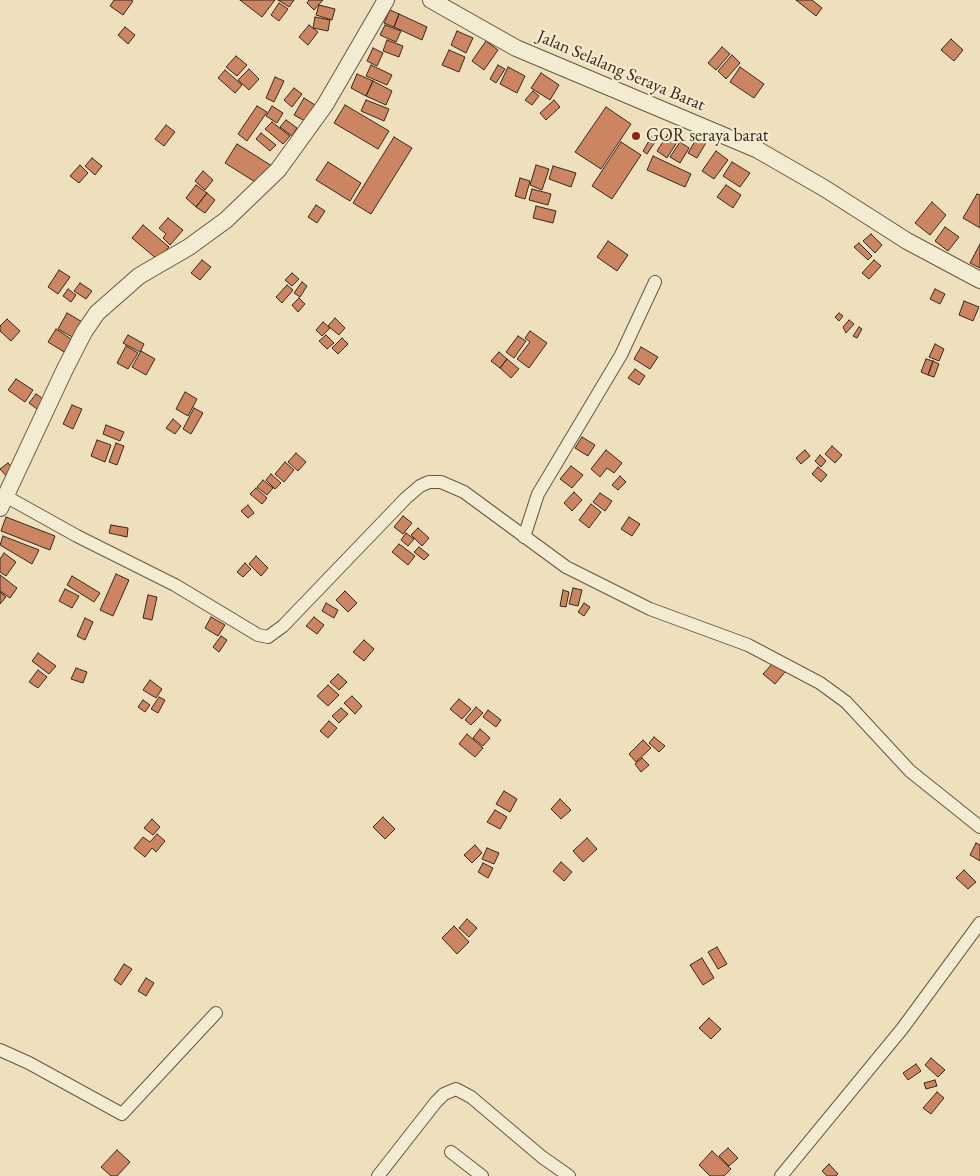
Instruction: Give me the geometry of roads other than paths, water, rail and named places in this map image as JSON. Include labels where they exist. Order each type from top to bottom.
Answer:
[{"type":"street","points":[[386,0],[325,105],[272,176],[226,220],[189,247],[139,276],[97,313],[84,332],[65,369],[3,502],[77,536],[175,585],[265,637],[271,636],[283,626],[406,498],[420,486],[429,482],[441,482],[464,492],[566,567],[650,609],[748,645],[820,683],[846,702],[910,771],[980,827]]},
{"type":"street","name":"Jalan Selalang Seraya Barat","points":[[431,0],[516,48],[758,150],[816,183],[907,241],[980,280]]},
{"type":"street","points":[[524,536],[538,494],[621,356],[655,282]]},
{"type":"street","points":[[782,1176],[902,1029],[980,923]]},
{"type":"street","points":[[0,1050],[29,1063],[122,1114],[216,1013]]},
{"type":"street","points":[[378,1176],[436,1102],[444,1094],[456,1089],[471,1097],[526,1145],[569,1176]]},
{"type":"street","points":[[450,1152],[482,1176]]},
{"type":"place","name":"GOR seraya barat","points":[[636,136]]}]
